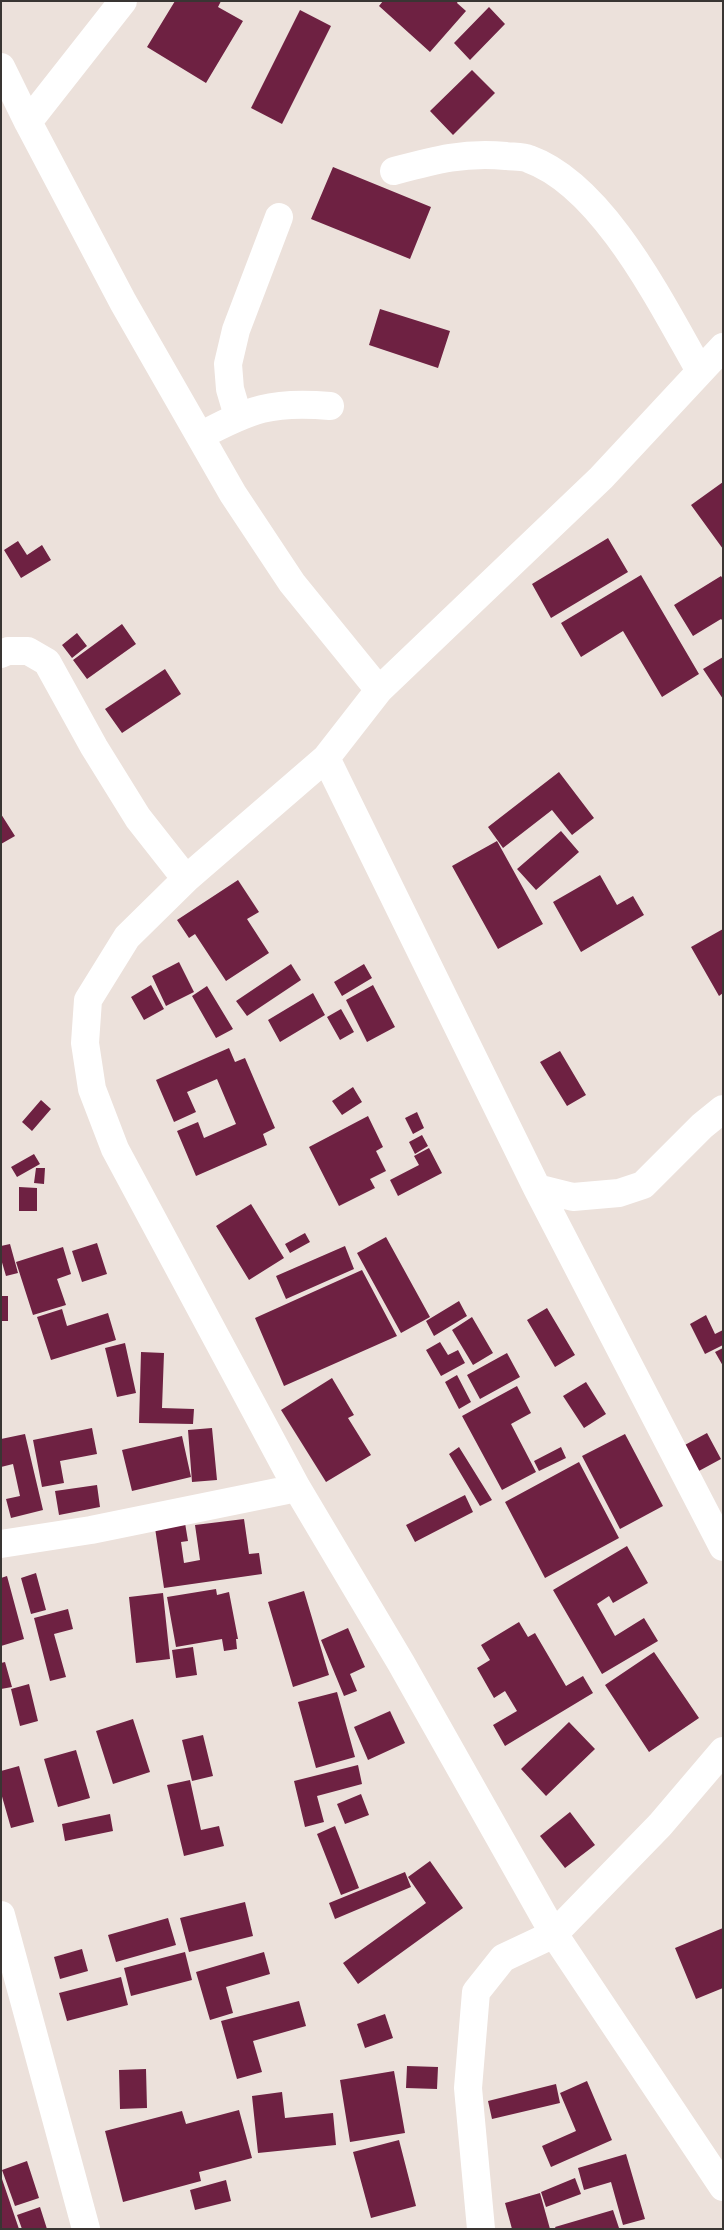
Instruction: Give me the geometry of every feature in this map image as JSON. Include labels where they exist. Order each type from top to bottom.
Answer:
[{"type":"street","points":[[28,122],[123,1]]},
{"type":"street","points":[[1,67],[123,302],[233,494],[292,583],[379,690]]},
{"type":"street","points":[[394,171],[445,158],[479,154],[528,158],[565,178],[595,207],[644,274],[700,371]]},
{"type":"street","points":[[238,416],[230,389],[228,364],[236,330],[279,217]]},
{"type":"street","points":[[723,347],[601,478],[379,690],[326,758],[186,879],[127,937],[88,1000],[85,1042],[92,1090],[115,1149],[297,1488],[401,1663],[554,1934],[723,2187]]},
{"type":"street","points":[[200,436],[238,416],[272,406],[300,403],[330,406]]},
{"type":"street","points":[[1,654],[8,651],[28,651],[47,662],[94,747],[138,818],[186,879]]},
{"type":"street","points":[[326,758],[537,1188],[723,1547]]},
{"type":"street","points":[[537,1188],[573,1197],[619,1193],[643,1185],[702,1126],[723,1109]]},
{"type":"street","points":[[1,1544],[91,1530],[297,1488]]},
{"type":"street","points":[[481,2229],[468,2088],[476,1992],[504,1958],[554,1934],[660,1825],[723,1751]]},
{"type":"street","points":[[1,1915],[86,2229]]},
{"type":"building","points":[[175,1],[221,1],[218,7],[243,21],[206,83],[147,47]]},
{"type":"building","points":[[383,1],[458,1],[457,3],[466,11],[430,52],[379,6]]},
{"type":"building","points":[[489,7],[505,24],[470,60],[454,43]]},
{"type":"building","points":[[300,10],[331,26],[282,124],[251,108]]},
{"type":"building","points":[[472,70],[495,93],[453,135],[430,111]]},
{"type":"building","points":[[333,167],[431,207],[410,259],[311,219]]},
{"type":"building","points":[[380,309],[450,331],[438,368],[369,345]]},
{"type":"building","points":[[723,482],[723,549],[691,505]]},
{"type":"building","points":[[608,538],[628,572],[551,618],[532,584]]},
{"type":"building","points":[[18,541],[27,555],[42,545],[51,560],[21,578],[4,550]]},
{"type":"building","points":[[641,575],[699,674],[662,697],[623,631],[581,657],[561,623]]},
{"type":"building","points":[[721,576],[723,579],[723,621],[721,619],[693,636],[674,605]]},
{"type":"building","points":[[122,624],[136,644],[87,679],[73,660]]},
{"type":"building","points":[[77,633],[87,646],[72,658],[62,645]]},
{"type":"building","points":[[723,657],[723,699],[703,669]]},
{"type":"building","points":[[165,669],[181,694],[122,733],[105,709]]},
{"type":"building","points":[[559,772],[594,818],[572,835],[552,810],[503,848],[488,827]]},
{"type":"building","points":[[1,814],[15,836],[1,844]]},
{"type":"building","points":[[561,831],[579,852],[536,890],[517,869]]},
{"type":"building","points":[[497,841],[543,924],[498,949],[452,866]]},
{"type":"building","points":[[600,875],[617,905],[633,896],[644,915],[581,952],[553,902]]},
{"type":"building","points":[[238,880],[259,912],[247,919],[269,953],[226,981],[195,934],[189,938],[177,920]]},
{"type":"building","points":[[723,929],[723,993],[719,996],[691,947]]},
{"type":"building","points":[[179,962],[194,992],[166,1006],[152,976]]},
{"type":"building","points":[[291,964],[301,980],[247,1016],[236,1001]]},
{"type":"building","points":[[364,964],[372,978],[342,996],[334,982]]},
{"type":"building","points":[[151,985],[164,1009],[144,1020],[131,997]]},
{"type":"building","points":[[373,985],[395,1027],[367,1042],[346,1000]]},
{"type":"building","points":[[207,986],[233,1029],[216,1038],[192,996]]},
{"type":"building","points":[[313,993],[325,1015],[280,1042],[268,1020]]},
{"type":"building","points":[[341,1009],[354,1032],[340,1040],[327,1017]]},
{"type":"building","points":[[229,1048],[235,1062],[245,1058],[275,1128],[263,1134],[267,1145],[196,1176],[177,1131],[198,1122],[204,1138],[236,1124],[217,1079],[187,1092],[196,1112],[174,1122],[156,1080]]},
{"type":"building","points":[[560,1051],[586,1095],[567,1106],[540,1062]]},
{"type":"building","points":[[353,1087],[362,1102],[342,1115],[332,1101]]},
{"type":"building","points":[[41,1100],[51,1109],[32,1131],[22,1122]]},
{"type":"building","points":[[417,1112],[424,1128],[413,1134],[405,1118]]},
{"type":"building","points":[[368,1116],[383,1147],[376,1151],[386,1171],[370,1179],[375,1188],[339,1206],[309,1147]]},
{"type":"building","points":[[422,1135],[428,1146],[415,1154],[409,1142]]},
{"type":"building","points":[[429,1148],[442,1173],[398,1196],[390,1180],[419,1165],[414,1156]]},
{"type":"building","points":[[34,1154],[40,1164],[17,1177],[11,1167]]},
{"type":"building","points":[[36,1168],[45,1168],[44,1184],[34,1183]]},
{"type":"building","points":[[19,1187],[37,1188],[37,1211],[19,1211]]},
{"type":"building","points":[[251,1204],[284,1258],[249,1280],[216,1226]]},
{"type":"building","points":[[305,1233],[310,1242],[290,1253],[285,1244]]},
{"type":"building","points":[[386,1237],[430,1317],[401,1333],[357,1253]]},
{"type":"building","points":[[97,1243],[107,1274],[82,1282],[72,1251]]},
{"type":"building","points":[[10,1244],[18,1273],[6,1276],[1,1259],[1,1246]]},
{"type":"building","points":[[345,1246],[354,1269],[286,1299],[276,1276]]},
{"type":"building","points":[[63,1247],[71,1274],[57,1279],[66,1305],[33,1315],[16,1262]]},
{"type":"building","points":[[362,1270],[397,1336],[284,1386],[255,1318]]},
{"type":"building","points":[[1,1296],[8,1296],[8,1321],[1,1321]]},
{"type":"building","points":[[459,1301],[467,1316],[434,1336],[426,1321]]},
{"type":"building","points":[[547,1308],[575,1355],[555,1367],[527,1320]]},
{"type":"building","points":[[62,1309],[67,1326],[108,1313],[116,1340],[51,1360],[37,1317]]},
{"type":"building","points":[[706,1315],[715,1334],[723,1330],[723,1345],[705,1354],[690,1324]]},
{"type":"building","points":[[472,1317],[493,1353],[473,1365],[452,1330]]},
{"type":"building","points":[[440,1342],[448,1355],[458,1350],[465,1363],[441,1376],[426,1350]]},
{"type":"building","points":[[125,1343],[136,1393],[117,1397],[105,1348]]},
{"type":"building","points":[[723,1348],[723,1366],[715,1352]]},
{"type":"building","points":[[141,1352],[164,1353],[162,1408],[194,1409],[193,1424],[139,1423]]},
{"type":"building","points":[[507,1353],[520,1377],[480,1399],[467,1375]]},
{"type":"building","points":[[457,1375],[471,1402],[459,1409],[445,1382]]},
{"type":"building","points":[[332,1378],[354,1415],[348,1418],[371,1455],[326,1482],[281,1410]]},
{"type":"building","points":[[586,1382],[606,1414],[584,1428],[563,1396]]},
{"type":"building","points":[[517,1386],[531,1413],[511,1424],[536,1472],[502,1490],[462,1416]]},
{"type":"building","points":[[92,1428],[97,1454],[60,1461],[64,1483],[42,1487],[33,1440]]},
{"type":"building","points":[[212,1428],[217,1480],[192,1482],[188,1430]]},
{"type":"building","points":[[707,1433],[721,1459],[697,1472],[683,1446]]},
{"type":"building","points":[[25,1434],[43,1510],[11,1518],[6,1499],[20,1496],[13,1464],[1,1467],[1,1439]]},
{"type":"building","points":[[625,1434],[663,1506],[620,1529],[582,1456]]},
{"type":"building","points":[[182,1436],[191,1477],[132,1491],[122,1450]]},
{"type":"building","points":[[459,1447],[492,1500],[480,1506],[449,1454]]},
{"type":"building","points":[[561,1447],[566,1458],[539,1471],[534,1461]]},
{"type":"building","points":[[579,1462],[619,1538],[545,1578],[505,1502]]},
{"type":"building","points":[[97,1485],[100,1507],[59,1515],[55,1491]]},
{"type":"building","points":[[465,1495],[473,1512],[415,1542],[406,1525]]},
{"type":"building","points":[[244,1519],[249,1554],[259,1553],[262,1574],[164,1588],[155,1528],[185,1523],[188,1541],[181,1542],[184,1563],[200,1560],[195,1525]]},
{"type":"building","points":[[627,1546],[648,1583],[613,1603],[609,1596],[597,1604],[615,1636],[644,1618],[658,1641],[602,1674],[553,1590]]},
{"type":"building","points":[[36,1573],[46,1610],[31,1614],[21,1578]]},
{"type":"building","points":[[7,1576],[24,1639],[1,1646],[1,1578]]},
{"type":"building","points":[[216,1589],[217,1595],[229,1592],[238,1639],[236,1639],[237,1649],[224,1651],[222,1639],[176,1647],[167,1597]]},
{"type":"building","points":[[304,1591],[329,1675],[293,1687],[268,1602]]},
{"type":"building","points":[[163,1593],[170,1659],[136,1663],[129,1597]]},
{"type":"building","points":[[68,1609],[73,1629],[54,1634],[66,1677],[50,1681],[34,1618]]},
{"type":"building","points":[[519,1622],[528,1637],[535,1633],[566,1686],[583,1676],[593,1693],[505,1746],[493,1725],[517,1711],[505,1691],[494,1698],[477,1668],[490,1660],[481,1645]]},
{"type":"building","points":[[348,1628],[365,1667],[350,1674],[357,1691],[344,1696],[321,1640]]},
{"type":"building","points":[[193,1647],[197,1675],[176,1678],[172,1650]]},
{"type":"building","points":[[654,1652],[699,1718],[649,1752],[605,1685]]},
{"type":"building","points":[[5,1662],[12,1687],[1,1689],[1,1663]]},
{"type":"building","points":[[29,1684],[38,1721],[20,1726],[11,1689]]},
{"type":"building","points":[[337,1692],[355,1757],[316,1768],[298,1702]]},
{"type":"building","points":[[390,1711],[405,1743],[368,1760],[354,1727]]},
{"type":"building","points":[[133,1719],[150,1772],[113,1784],[96,1731]]},
{"type":"building","points":[[569,1722],[595,1749],[546,1796],[521,1769]]},
{"type":"building","points":[[203,1735],[213,1776],[192,1781],[182,1740]]},
{"type":"building","points":[[76,1750],[90,1798],[58,1807],[44,1759]]},
{"type":"building","points":[[358,1765],[362,1784],[317,1796],[324,1822],[305,1827],[294,1781]]},
{"type":"building","points":[[19,1766],[34,1822],[11,1828],[1,1793],[1,1771]]},
{"type":"building","points":[[190,1780],[201,1830],[219,1826],[224,1846],[184,1856],[167,1785]]},
{"type":"building","points":[[361,1794],[369,1815],[345,1824],[337,1804]]},
{"type":"building","points":[[570,1812],[595,1845],[565,1868],[540,1836]]},
{"type":"building","points":[[110,1814],[113,1831],[65,1841],[62,1824]]},
{"type":"building","points":[[335,1826],[359,1888],[341,1895],[317,1834]]},
{"type":"building","points":[[430,1861],[463,1908],[358,1984],[343,1963],[426,1903],[408,1877]]},
{"type":"building","points":[[405,1872],[411,1887],[335,1919],[329,1903]]},
{"type":"building","points":[[245,1902],[253,1936],[189,1952],[180,1918]]},
{"type":"building","points":[[168,1918],[176,1945],[116,1962],[108,1935]]},
{"type":"building","points":[[723,1928],[723,1988],[696,1999],[675,1948]]},
{"type":"building","points":[[82,1949],[88,1971],[60,1979],[54,1957]]},
{"type":"building","points":[[185,1952],[192,1980],[131,1996],[124,1968]]},
{"type":"building","points":[[264,1952],[270,1974],[226,1987],[233,2013],[210,2020],[196,1972]]},
{"type":"building","points":[[121,1977],[128,2005],[67,2021],[59,1993]]},
{"type":"building","points":[[299,2001],[306,2026],[253,2041],[262,2072],[237,2079],[221,2021]]},
{"type":"building","points":[[385,2014],[393,2038],[365,2048],[357,2024]]},
{"type":"building","points":[[407,2066],[438,2067],[437,2089],[406,2088]]},
{"type":"building","points":[[146,2069],[147,2108],[120,2109],[119,2070]]},
{"type":"building","points":[[394,2071],[405,2133],[350,2142],[340,2080]]},
{"type":"building","points":[[587,2081],[612,2140],[551,2167],[542,2146],[576,2131],[560,2093]]},
{"type":"building","points":[[556,2084],[560,2103],[492,2119],[488,2101]]},
{"type":"building","points":[[282,2092],[285,2118],[333,2113],[336,2145],[258,2153],[252,2096]]},
{"type":"building","points":[[239,2110],[252,2158],[199,2172],[201,2181],[123,2202],[105,2131],[182,2111],[186,2124]]},
{"type":"building","points":[[399,2140],[416,2206],[371,2218],[353,2152]]},
{"type":"building","points":[[626,2154],[645,2219],[623,2225],[611,2182],[584,2190],[578,2168]]},
{"type":"building","points":[[27,2161],[39,2198],[15,2206],[2,2170]]},
{"type":"building","points":[[575,2178],[581,2194],[546,2207],[541,2192]]},
{"type":"building","points":[[2,2179],[19,2229],[1,2229]]},
{"type":"building","points":[[226,2180],[231,2201],[195,2210],[190,2190]]},
{"type":"building","points":[[540,2193],[550,2229],[512,2229],[505,2203]]},
{"type":"building","points":[[40,2207],[47,2229],[22,2229],[17,2215]]},
{"type":"building","points":[[613,2210],[619,2228],[556,2229],[555,2227]]}]
